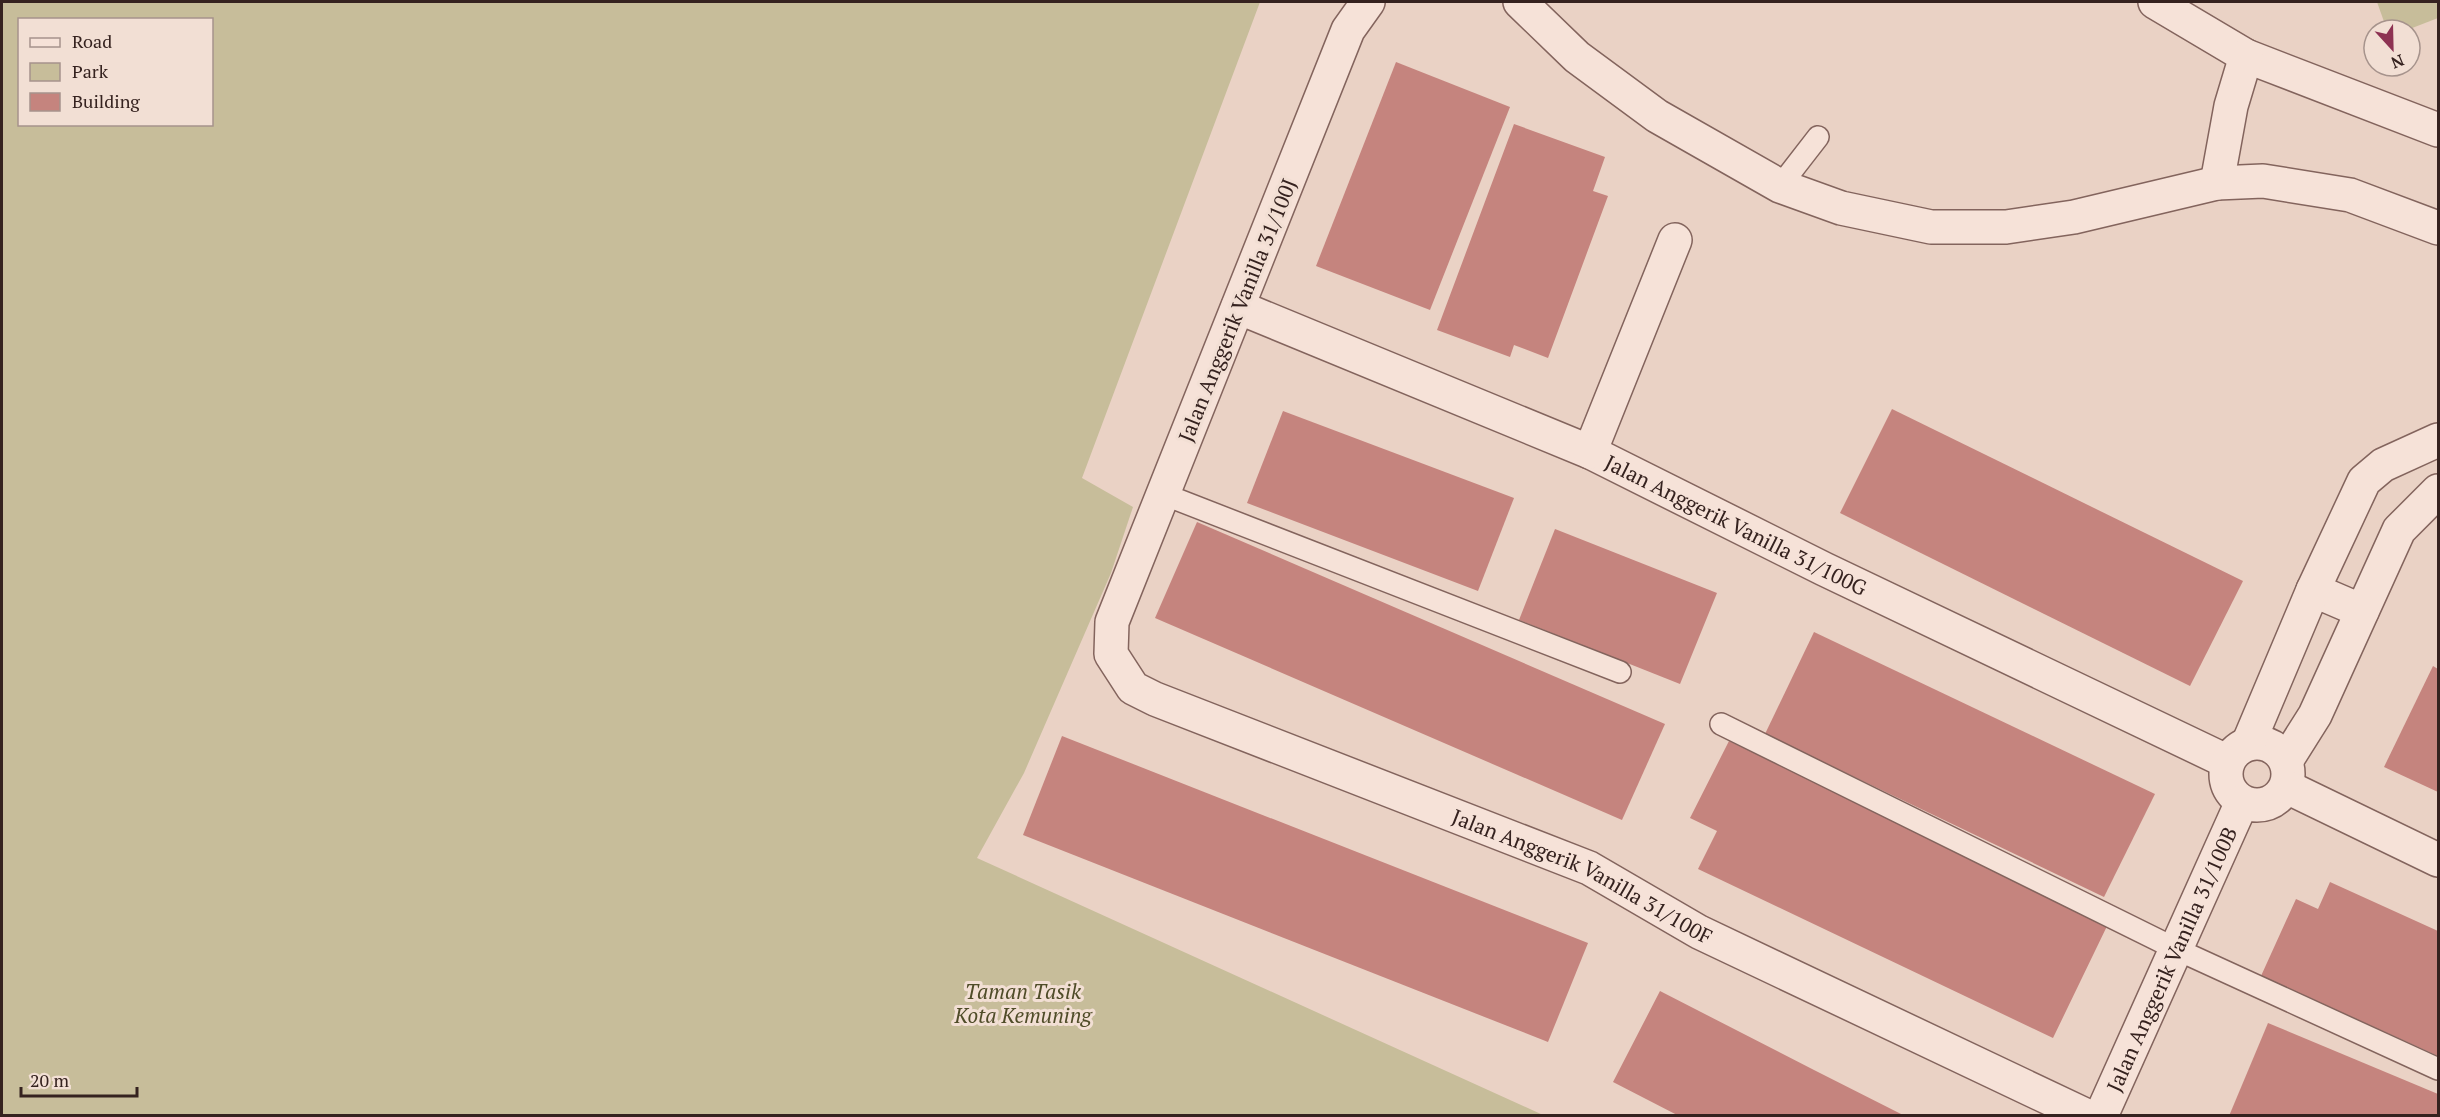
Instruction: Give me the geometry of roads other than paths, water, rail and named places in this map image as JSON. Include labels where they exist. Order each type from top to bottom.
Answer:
[{"type":"street","name":"Jalan Anggerik Vanilla 31/100J","points":[[1112,622],[1348,30],[1368,2]]},
{"type":"street","points":[[1520,2],[1577,57],[1658,116],[1780,186],[1841,207],[1931,227],[1995,227],[2074,217],[2217,183],[2263,181],[2350,195],[2439,228]]},
{"type":"street","points":[[2155,2],[2246,56],[2439,130]]},
{"type":"street","points":[[2217,183],[2231,106],[2246,56]]},
{"type":"street","points":[[1590,452],[1675,240]]},
{"type":"street","name":"Jalan Anggerik Vanilla 31/100G","points":[[1238,307],[1590,452],[1824,568],[2238,753]]},
{"type":"street","points":[[2439,440],[2383,465],[2364,481],[2225,777],[2231,791],[2242,802],[2259,806],[2275,800],[2399,530],[2439,491]]},
{"type":"street","points":[[2313,590],[2362,611]]},
{"type":"street","name":"Jalan Anggerik Vanilla 31/100F","points":[[1112,622],[1111,654],[1133,688],[1155,699],[1589,868],[1699,932],[2087,1116]]},
{"type":"street","points":[[2238,753],[2259,742],[2270,745],[2279,750],[2287,774],[2439,860]]},
{"type":"street","name":"Jalan Anggerik Vanilla 31/100B","points":[[2101,1116],[2242,802]]},
{"type":"lane","points":[[1780,186],[1818,137]]},
{"type":"lane","points":[[1163,494],[1620,672]]},
{"type":"lane","points":[[1721,724],[2176,949],[2439,1069]]},
{"type":"park label","name":"Taman Tasik Kota Kemuning","points":[[1023,1003]]}]
